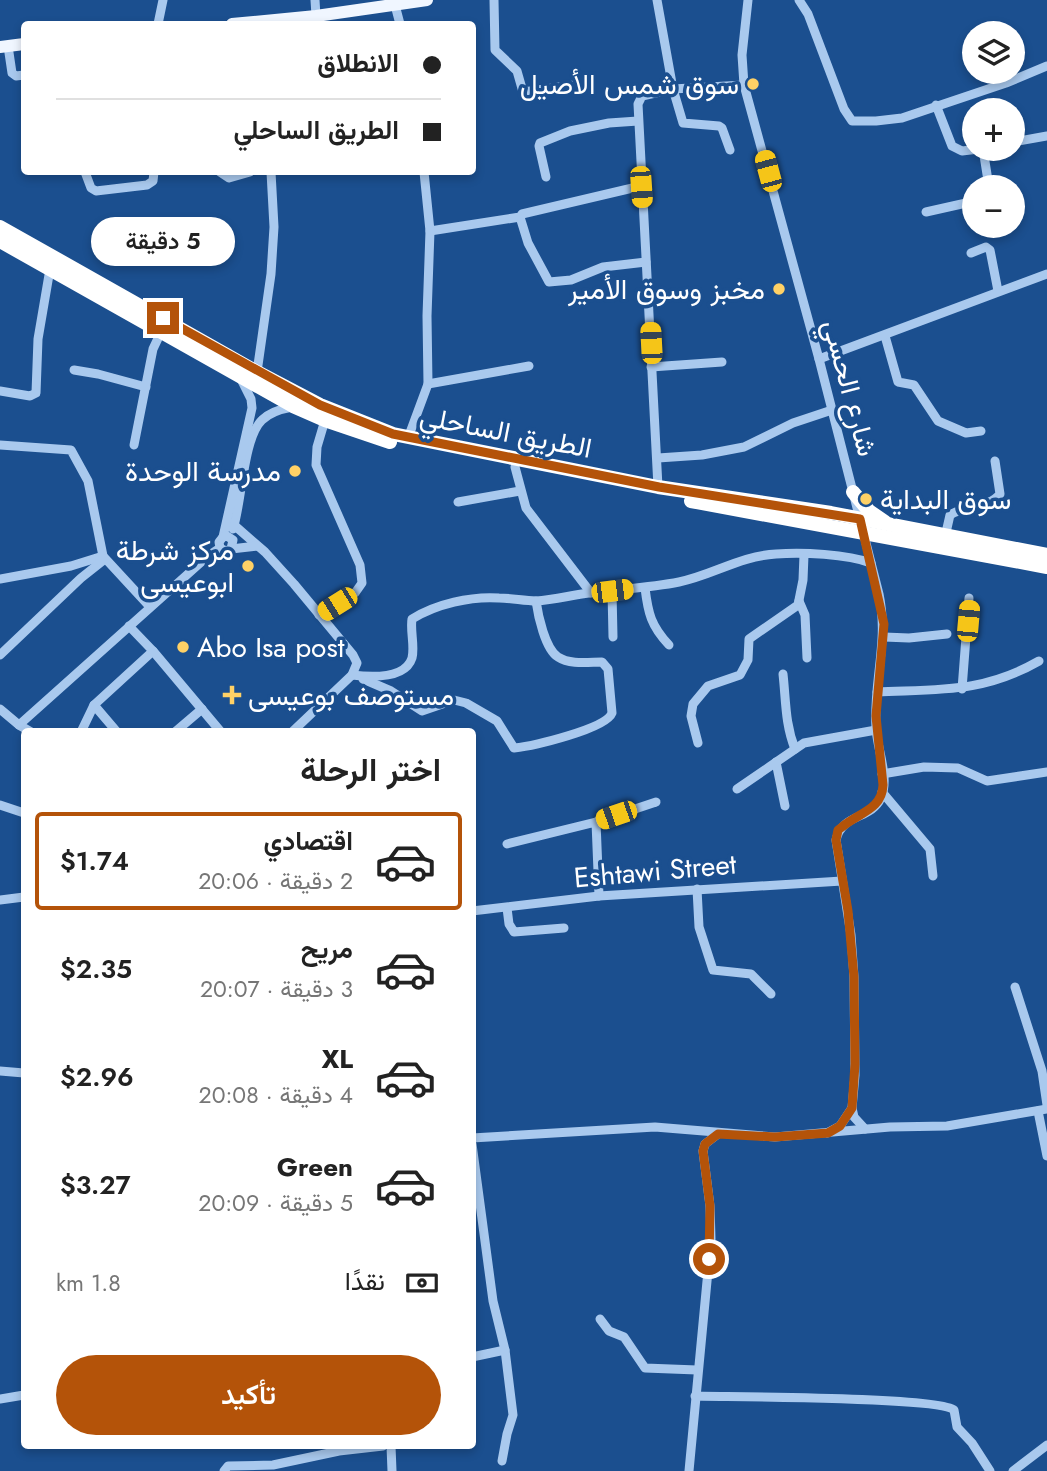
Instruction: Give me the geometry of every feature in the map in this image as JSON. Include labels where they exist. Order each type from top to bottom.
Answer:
[{"type":"highway","name":"الطريق الساحلي","points":[[0,227],[320,405],[401,436],[659,487],[831,513],[862,527],[889,524],[1047,555]]},
{"type":"highway","name":"الطريق الساحلي","points":[[0,242],[293,406],[393,443],[515,467],[862,527],[1047,566]]},
{"type":"highway","points":[[831,513],[848,503],[853,492],[869,511],[889,524]]},
{"type":"main road","points":[[280,21],[427,0]]},
{"type":"street","points":[[159,21],[163,0]]},
{"type":"street","points":[[315,0],[316,16]]},
{"type":"street","points":[[494,0],[495,50],[517,71],[523,92],[589,83]]},
{"type":"street","points":[[657,0],[673,89],[683,123],[719,126],[730,150]]},
{"type":"street","name":"شارع الحسي","points":[[748,0],[742,55],[744,85],[819,359],[883,615],[884,637],[877,692],[876,730],[883,792]]},
{"type":"street","points":[[799,0],[849,119],[876,121],[902,118],[1006,83],[1047,66]]},
{"type":"street","points":[[395,5],[399,21]]},
{"type":"street","points":[[4,47],[12,73],[21,75]]},
{"type":"street","points":[[659,487],[641,187],[638,121],[640,97],[673,89],[744,85]]},
{"type":"street","points":[[936,105],[952,146],[962,151]]},
{"type":"street","points":[[546,177],[540,143],[570,131],[609,123],[638,121]]},
{"type":"street","points":[[1025,140],[1047,136]]},
{"type":"street","points":[[86,175],[91,188],[96,191],[147,185],[153,181],[154,175]]},
{"type":"street","points":[[257,372],[272,262],[274,227],[271,175]]},
{"type":"street","points":[[401,436],[428,384],[430,231],[424,175]]},
{"type":"street","points":[[430,231],[520,217],[522,214],[641,187]]},
{"type":"street","points":[[926,212],[962,204]]},
{"type":"street","points":[[520,217],[528,243],[549,282],[571,281],[603,267],[646,262]]},
{"type":"street","points":[[971,253],[986,247],[989,250],[998,291]]},
{"type":"street","points":[[0,391],[30,396],[36,393],[38,340],[50,269]]},
{"type":"street","points":[[819,359],[1047,274]]},
{"type":"street","points":[[134,445],[153,349],[161,332]]},
{"type":"street","points":[[885,336],[898,382],[914,385],[938,421],[966,433],[981,431]]},
{"type":"street","points":[[651,367],[722,362]]},
{"type":"street","points":[[428,384],[529,366]]},
{"type":"street","points":[[74,370],[146,387]]},
{"type":"street","points":[[229,541],[253,408],[241,379]]},
{"type":"street","points":[[229,541],[257,426],[272,413],[293,406]]},
{"type":"street","points":[[658,458],[710,454],[744,447],[793,423],[832,411]]},
{"type":"street","points":[[319,615],[355,593],[362,583],[360,565],[316,465],[317,447],[325,420]]},
{"type":"street","points":[[0,446],[71,450],[88,481],[104,558],[150,607]]},
{"type":"street","points":[[945,537],[950,515],[959,509],[995,500],[1000,495],[995,461]]},
{"type":"street","points":[[515,467],[526,508],[591,593]]},
{"type":"street","points":[[458,502],[520,491]]},
{"type":"street","points":[[234,525],[294,583],[357,663],[352,675],[296,728]]},
{"type":"street","points":[[19,725],[220,548],[219,542],[245,535]]},
{"type":"street","points":[[229,541],[257,546]]},
{"type":"street","points":[[352,675],[374,677],[395,673],[408,664],[412,657],[412,619],[467,599],[536,601],[645,588],[701,576],[741,560],[776,554],[852,558],[871,563]]},
{"type":"street","points":[[698,743],[691,716],[693,704],[708,686],[740,675],[748,660],[749,639],[792,611],[799,601],[804,555]]},
{"type":"street","points":[[0,579],[104,558]]},
{"type":"street","points":[[0,655],[104,558]]},
{"type":"street","points":[[645,588],[648,611],[656,632],[669,645]]},
{"type":"street","points":[[612,591],[613,637]]},
{"type":"street","points":[[962,689],[970,598]]},
{"type":"street","points":[[352,675],[391,691],[422,711],[454,700],[466,703],[497,721],[514,748],[562,738],[602,723],[610,718],[612,713],[608,669],[602,662],[584,663],[558,657],[552,651],[541,626],[536,601]]},
{"type":"street","points":[[799,601],[805,615],[807,658]]},
{"type":"street","points":[[129,626],[218,728]]},
{"type":"street","points":[[884,637],[909,638],[947,634]]},
{"type":"street","points":[[83,728],[94,705],[153,651]]},
{"type":"street","points":[[877,692],[962,689],[1018,672],[1039,661]]},
{"type":"street","points":[[783,674],[788,730],[795,748]]},
{"type":"street","points":[[94,705],[114,728]]},
{"type":"street","points":[[0,709],[24,728]]},
{"type":"street","points":[[181,728],[202,709]]},
{"type":"street","points":[[737,789],[804,743],[876,730]]},
{"type":"street","points":[[776,762],[785,806]]},
{"type":"street","points":[[882,774],[924,767],[958,768],[991,781],[1047,772]]},
{"type":"street","points":[[865,1129],[854,1117],[852,1108],[855,1064],[854,977],[851,935],[836,849],[838,830],[872,809],[883,792],[930,849],[933,876]]},
{"type":"street","points":[[507,844],[596,822],[656,802]]},
{"type":"street","points":[[0,805],[21,812]]},
{"type":"street","points":[[596,822],[599,896]]},
{"type":"street","name":"Eshtawi Street","points":[[476,911],[599,896],[842,881]]},
{"type":"street","points":[[697,889],[699,927],[713,970],[751,974],[771,994]]},
{"type":"street","points":[[0,900],[21,897]]},
{"type":"street","points":[[507,908],[509,925],[514,932],[564,928]]},
{"type":"street","points":[[1015,987],[1040,1064],[1047,1156]]},
{"type":"street","points":[[0,1071],[21,1073]]},
{"type":"street","points":[[828,1133],[840,1126],[852,1108]]},
{"type":"street","points":[[476,1138],[655,1127],[775,1137],[865,1129],[947,1126],[1044,1108]]},
{"type":"street","points":[[689,1471],[712,1239],[703,1151],[705,1144],[718,1134]]},
{"type":"street","points":[[476,1175],[490,1284],[505,1350],[513,1415],[506,1434],[502,1461]]},
{"type":"street","points":[[600,1319],[609,1331],[624,1336],[645,1368],[698,1370]]},
{"type":"street","points":[[476,1356],[505,1350]]},
{"type":"street","points":[[0,1399],[21,1396]]},
{"type":"street","points":[[695,1396],[912,1402],[948,1406],[954,1410],[957,1427],[970,1440],[990,1471]]},
{"type":"street","points":[[1013,1471],[1047,1445]]},
{"type":"street","points":[[224,1471],[228,1466],[273,1465],[357,1449]]},
{"type":"street","points":[[391,1449],[392,1471]]},
{"type":"place","name":"سوق شمس الأصيل","points":[[753,84]]},
{"type":"place","name":"مخبز وسوق الأمير","points":[[779,289]]},
{"type":"place","name":"مدرسة الوحدة","points":[[295,471]]},
{"type":"place","name":"سوق البداية","points":[[866,499]]},
{"type":"place","name":"مركز شرطة ابوعيسى","points":[[248,566]]},
{"type":"place","name":"Abo Isa post","points":[[183,647]]},
{"type":"place","name":"مستوصف بوعيسى","points":[[232,695]]},
{"type":"route","points":[[163,318],[320,405],[393,434],[659,487],[860,519],[884,624],[876,716],[883,792],[872,809],[838,830],[836,840],[848,911],[854,977],[855,1064],[852,1108],[840,1126],[828,1133],[775,1137],[718,1134],[705,1144],[704,1167],[712,1239],[709,1259]]}]
